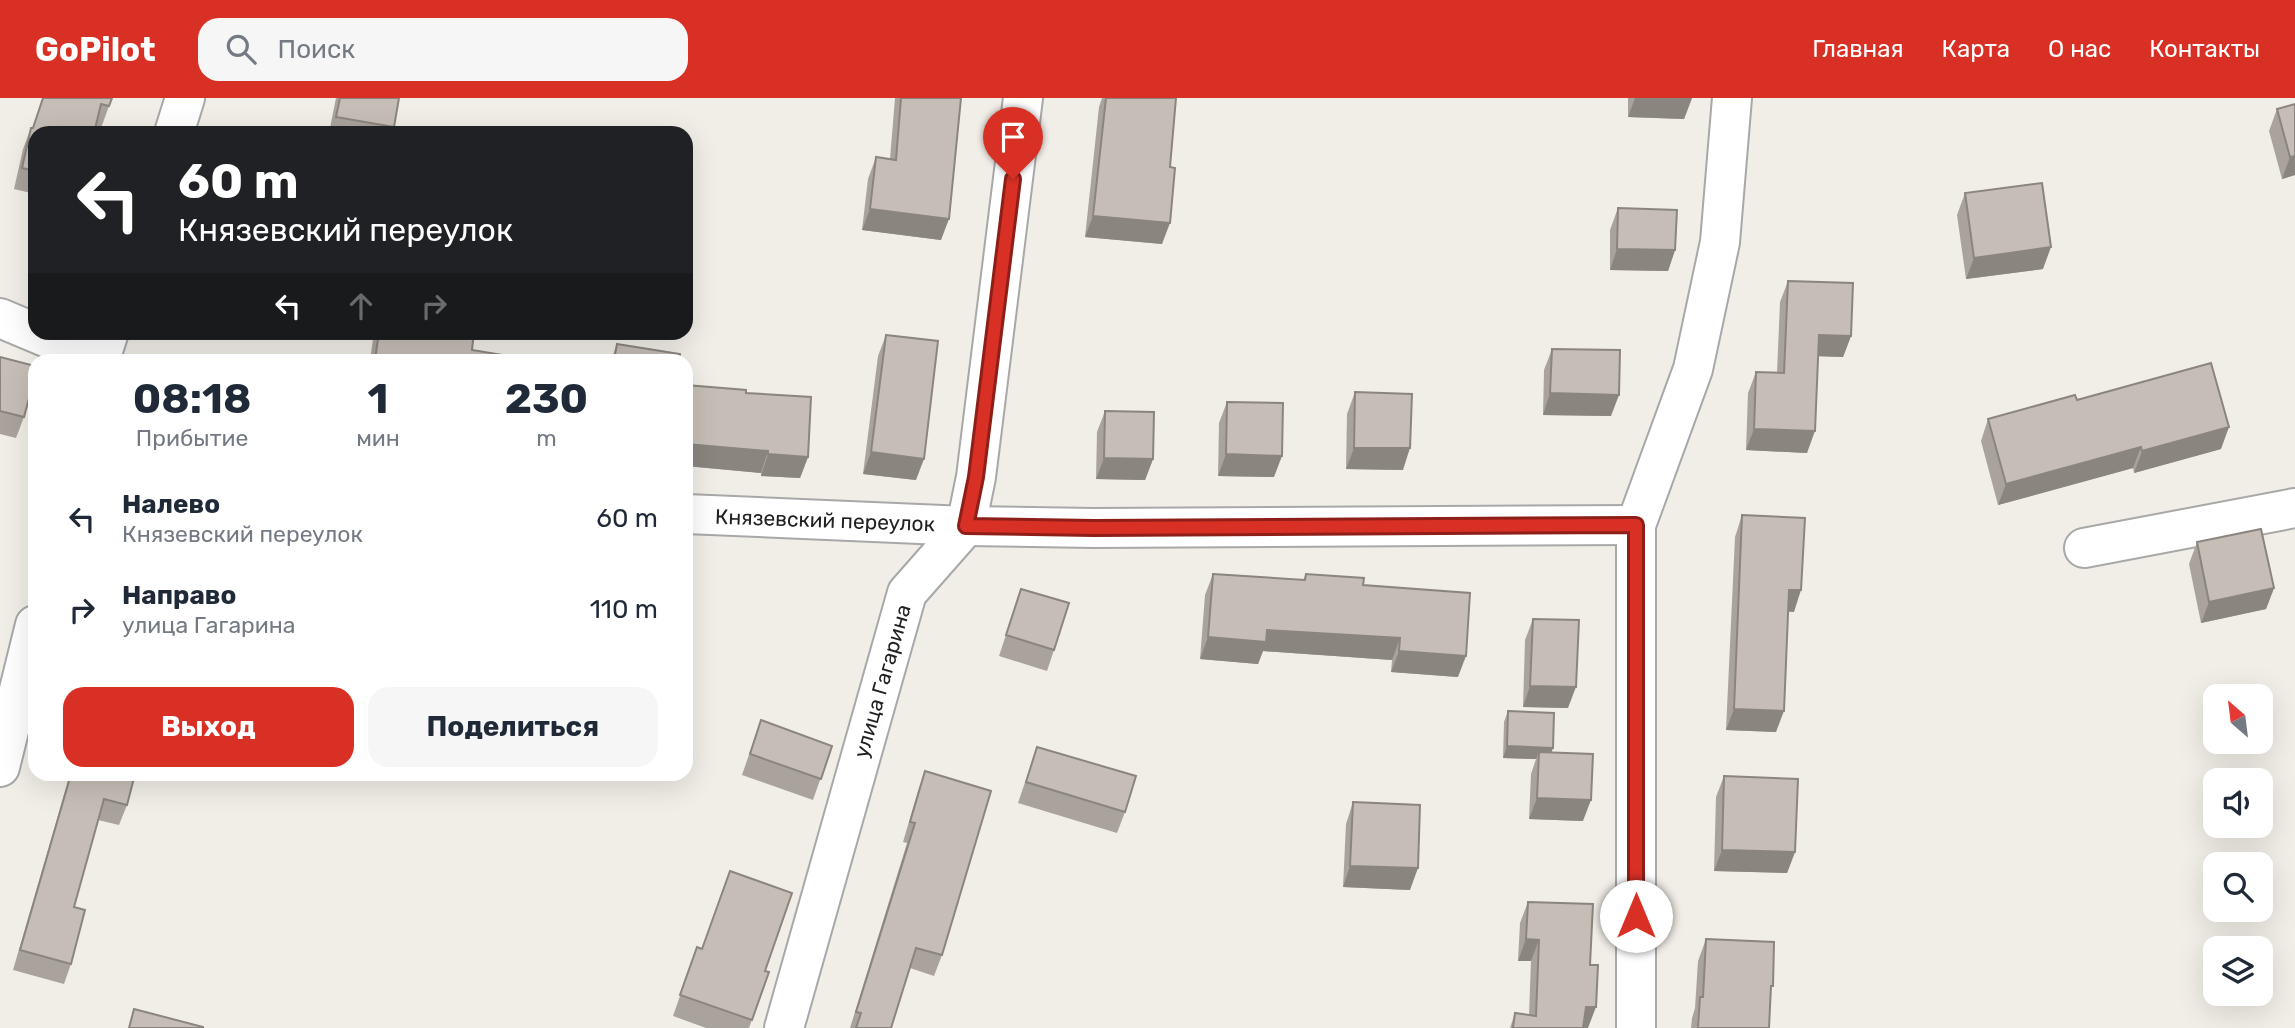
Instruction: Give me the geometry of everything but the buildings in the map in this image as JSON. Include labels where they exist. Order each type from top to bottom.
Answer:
[{"type":"street","points":[[176,126],[185,98]]},
{"type":"street","name":"улица Гагарина","points":[[784,1028],[907,593],[966,526],[976,477],[1023,98]]},
{"type":"street","points":[[1636,1028],[1636,525],[1693,369],[1720,242],[1732,98]]},
{"type":"street","points":[[0,318],[28,330]]},
{"type":"street","points":[[52,340],[86,354]]},
{"type":"street","points":[[2084,548],[2295,508]]},
{"type":"street","name":"Князевский переулок","points":[[693,514],[966,526],[1094,528],[1636,525]]},
{"type":"street","points":[[0,767],[28,653]]},
{"type":"route","points":[[1013,179],[976,477],[966,526],[1094,528],[1636,525],[1636,916]]}]
